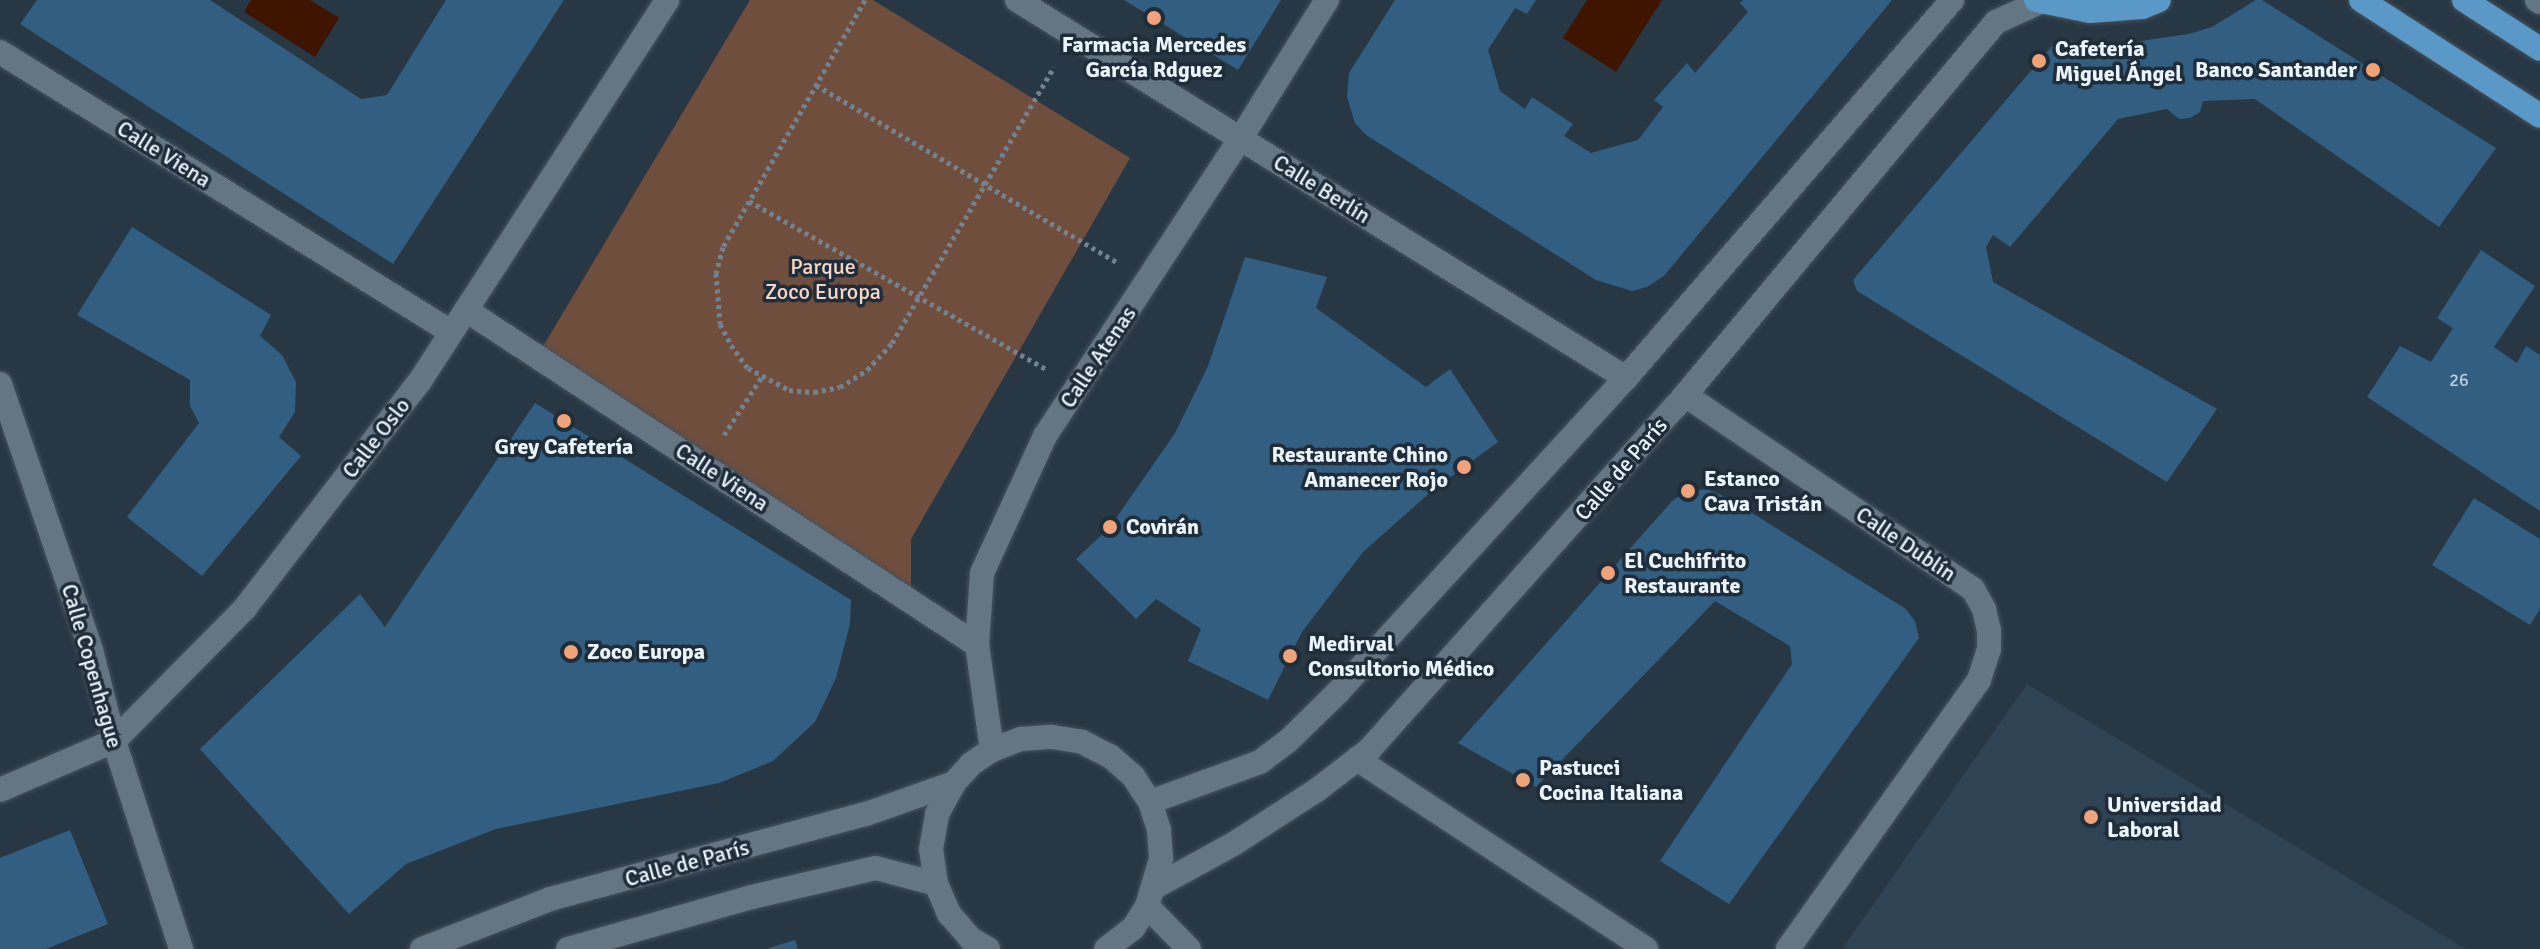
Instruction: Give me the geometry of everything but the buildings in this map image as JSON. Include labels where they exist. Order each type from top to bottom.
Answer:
[{"type":"main road","points":[[2038,1],[2090,11],[2142,7],[2159,0]]},
{"type":"main road","points":[[2361,0],[2540,116]]},
{"type":"main road","points":[[2464,0],[2540,49]]},
{"type":"street","name":"Calle Oslo","points":[[0,790],[114,741],[245,608],[420,381],[667,0]]},
{"type":"street","name":"Calle Berlín","points":[[1017,0],[1626,378]]},
{"type":"street","name":"Calle Atenas","points":[[992,750],[977,645],[982,573],[1045,436],[1241,138],[1327,0]]},
{"type":"street","points":[[1150,802],[1260,762],[1288,741],[1404,624],[1626,378],[1952,0]]},
{"type":"street","name":"Calle de París","points":[[1151,896],[1317,790],[1357,759],[1541,560],[1685,395],[1996,22],[2038,1]]},
{"type":"street","name":"Calle Viena","points":[[0,52],[451,332]]},
{"type":"street","name":"Calle Viena","points":[[466,310],[977,645]]},
{"type":"street","name":"Calle Copenhague","points":[[0,384],[91,650],[114,741],[181,949]]},
{"type":"street","name":"Calle Dublín","points":[[1685,395],[1973,589],[1984,609],[1989,630],[1989,649],[1979,680],[1788,949]]},
{"type":"street","points":[[988,949],[971,939],[949,914],[936,884],[933,837],[937,814],[954,783],[971,764],[992,750],[1021,739],[1052,737],[1082,742],[1110,756],[1133,776],[1150,802],[1160,844],[1151,896],[1133,928],[1106,949]]},
{"type":"street","points":[[1357,759],[1646,949]]},
{"type":"street","name":"Calle de París","points":[[422,949],[550,899],[866,814],[954,783]]},
{"type":"street","points":[[568,949],[752,897],[876,868],[936,884]]},
{"type":"street","points":[[1151,896],[1189,949]]},
{"type":"path","points":[[865,0],[723,247],[715,295],[720,324],[748,368],[789,390],[814,392],[840,387],[867,370],[892,343],[1073,35]]},
{"type":"path","points":[[816,85],[1148,281]]},
{"type":"path","points":[[749,201],[1078,386]]},
{"type":"path","points":[[704,466],[763,375]]},
{"type":"shaded area","points":[[251,0],[310,0],[339,18],[315,57],[244,12]]},
{"type":"shaded area","points":[[1587,0],[1662,0],[1616,72],[1563,38]]},
{"type":"shaded area","name":"Universidad Laboral","points":[[2027,684],[2466,949],[1842,949]]},
{"type":"green space","name":"Parque Zoco Europa","points":[[750,0],[873,0],[1130,158],[911,539],[911,587],[542,348]]},
{"type":"place","name":"Farmacia Mercedes García Rdguez","points":[[1154,18]]},
{"type":"place","name":"Cafetería Miguel Ángel","points":[[2039,61]]},
{"type":"place","name":"Banco Santander","points":[[2373,70]]},
{"type":"place","name":"Grey Cafetería","points":[[564,421]]},
{"type":"place","name":"Restaurante Chino Amanecer Rojo","points":[[1464,467]]},
{"type":"place","name":"Estanco Cava Tristán","points":[[1688,491]]},
{"type":"place","name":"Covirán","points":[[1110,527]]},
{"type":"place","name":"El Cuchifrito Restaurante","points":[[1608,573]]},
{"type":"place","name":"Zoco Europa","points":[[571,652]]},
{"type":"place","name":"Medirval Consultorio Médico","points":[[1290,656]]},
{"type":"place","name":"Pastucci Cocina Italiana","points":[[1523,780]]},
{"type":"place","name":"Universidad Laboral","points":[[2091,817]]}]
